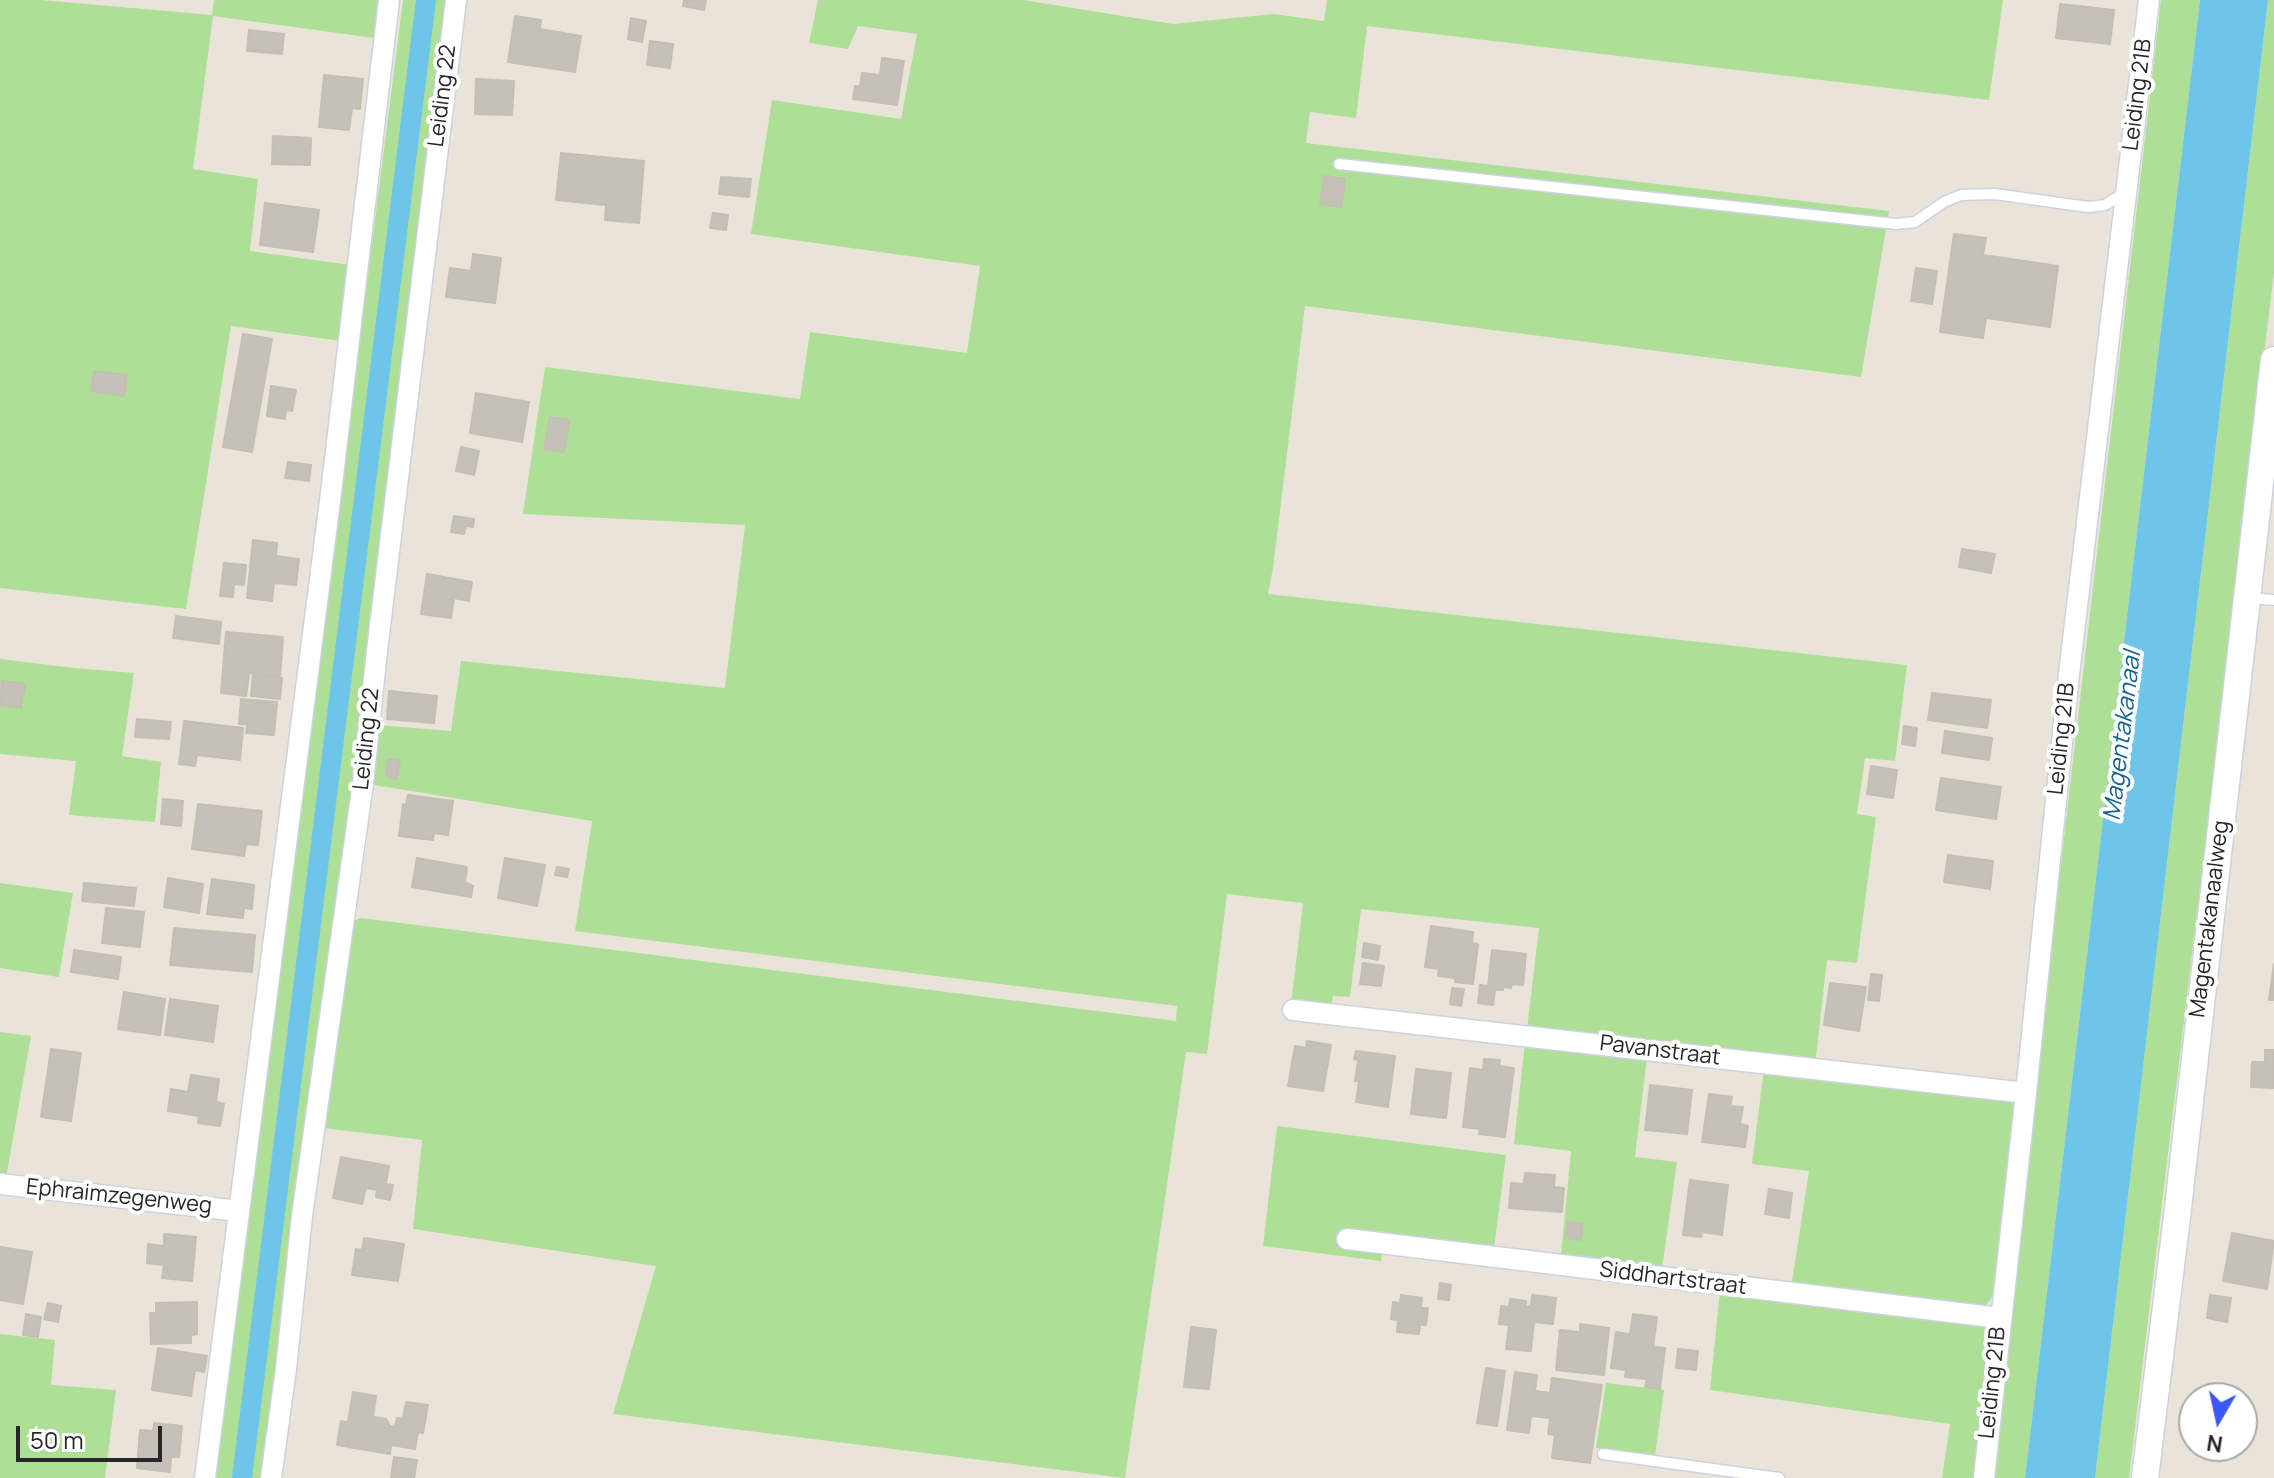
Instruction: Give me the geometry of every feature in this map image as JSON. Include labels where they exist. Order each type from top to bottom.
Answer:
[{"type":"street","points":[[205,1478],[331,493],[389,0]]},
{"type":"street","name":"Leiding 22","points":[[271,1478],[310,1157],[363,783],[387,559],[456,0]]},
{"type":"street","name":"Leiding 21B","points":[[1984,1478],[2069,674],[2149,0]]},
{"type":"street","name":"Magentakanaalweg","points":[[2145,1478],[2274,360]]},
{"type":"street","name":"Pavanstraat","points":[[1293,1010],[2026,1093]]},
{"type":"street","name":"Ephraimzegenweg","points":[[0,1184],[239,1211]]},
{"type":"street","name":"Siddhartstraat","points":[[1347,1239],[2000,1318]]},
{"type":"lane","points":[[1339,164],[1896,224],[1915,222],[1944,202],[1961,195],[1995,194],[2088,207],[2105,205],[2126,192]]},
{"type":"lane","points":[[2247,598],[2274,600]]},
{"type":"lane","points":[[1603,1454],[1779,1478]]},
{"type":"green space","points":[[0,0],[41,0],[212,15],[214,0],[379,0],[374,38],[213,16],[193,169],[258,179],[250,251],[351,265],[341,341],[231,326],[186,609],[0,588]]},
{"type":"green space","points":[[403,0],[448,0],[362,740],[266,1478],[215,1478]]},
{"type":"green space","points":[[818,0],[1023,0],[1173,24],[1274,14],[1324,21],[1327,0],[2003,0],[1989,100],[1367,26],[1356,118],[1310,112],[1306,143],[1889,211],[1861,377],[1305,306],[1268,594],[1907,665],[1895,761],[1865,758],[1857,814],[1876,817],[1857,963],[1827,960],[1815,1065],[1527,1029],[1539,928],[1361,909],[1350,997],[1333,996],[1331,1009],[1291,1005],[1303,903],[1227,894],[1207,1054],[1186,1052],[1125,1478],[613,1414],[656,1266],[413,1229],[422,1140],[323,1128],[351,922],[361,918],[1176,1021],[1177,1006],[575,931],[592,821],[369,784],[377,725],[451,731],[461,661],[725,688],[745,525],[523,514],[545,367],[800,399],[810,332],[967,353],[980,266],[751,234],[772,100],[901,119],[917,34],[858,26],[848,49],[809,43]]},
{"type":"green space","points":[[2161,0],[2200,0],[2025,1478],[1990,1478]]},
{"type":"green space","points":[[2268,0],[2274,0],[2274,272],[2129,1478],[2095,1478]]},
{"type":"green space","points":[[0,659],[134,673],[122,756],[161,762],[155,822],[69,815],[76,761],[0,754]]},
{"type":"green space","points":[[0,883],[73,893],[59,977],[0,968]]},
{"type":"green space","points":[[0,1032],[31,1036],[6,1178],[0,1177]]},
{"type":"green space","points":[[1525,1042],[1647,1057],[1635,1157],[1677,1162],[1662,1269],[1561,1255],[1571,1151],[1514,1144]]},
{"type":"green space","points":[[1764,1069],[2013,1100],[2018,1107],[1997,1282],[1991,1299],[1983,1308],[1791,1288],[1809,1171],[1752,1164]]},
{"type":"green space","points":[[1277,1126],[1506,1155],[1494,1249],[1385,1235],[1381,1261],[1263,1246]]},
{"type":"green space","points":[[1720,1290],[1981,1322],[1990,1328],[1992,1334],[1977,1478],[1942,1478],[1950,1424],[1710,1390]]},
{"type":"green space","points":[[0,1334],[55,1340],[51,1385],[116,1390],[105,1478],[0,1478]]},
{"type":"green space","points":[[1606,1383],[1664,1390],[1655,1456],[1596,1448]]},
{"type":"water","name":"Magentakanaal","points":[[2200,0],[2268,0],[2095,1478],[2025,1478]]},
{"type":"building","points":[[684,0],[706,0],[704,10],[683,6]]},
{"type":"building","points":[[2060,4],[2114,10],[2110,44],[2056,38]]},
{"type":"building","points":[[515,16],[541,20],[540,29],[581,36],[575,72],[508,62]]},
{"type":"building","points":[[631,18],[646,21],[642,42],[628,39]]},
{"type":"building","points":[[249,30],[284,34],[282,54],[247,51]]},
{"type":"building","points":[[650,41],[673,44],[670,68],[647,65]]},
{"type":"building","points":[[882,58],[904,61],[897,105],[853,99],[855,86],[860,87],[862,73],[880,75]]},
{"type":"building","points":[[324,75],[363,79],[360,109],[352,108],[349,130],[319,127]]},
{"type":"building","points":[[476,79],[514,81],[512,115],[475,114]]},
{"type":"building","points":[[273,136],[311,138],[310,165],[272,164]]},
{"type":"building","points":[[561,153],[644,161],[639,223],[605,220],[606,205],[556,200]]},
{"type":"building","points":[[1324,176],[1345,179],[1341,207],[1320,204]]},
{"type":"building","points":[[721,177],[751,179],[749,197],[719,194]]},
{"type":"building","points":[[265,203],[319,210],[313,252],[260,245]]},
{"type":"building","points":[[713,213],[728,215],[726,230],[710,228]]},
{"type":"building","points":[[1954,234],[1986,238],[1983,255],[2058,266],[2050,327],[1986,318],[1983,338],[1940,332]]},
{"type":"building","points":[[473,254],[501,258],[495,303],[446,297],[450,268],[471,271]]},
{"type":"building","points":[[1916,268],[1937,271],[1932,304],[1911,301]]},
{"type":"building","points":[[243,334],[272,339],[252,452],[223,447]]},
{"type":"building","points":[[94,371],[127,375],[124,396],[91,391]]},
{"type":"building","points":[[271,386],[296,390],[292,411],[286,410],[285,419],[267,416]]},
{"type":"building","points":[[476,393],[529,402],[522,442],[470,433]]},
{"type":"building","points":[[550,417],[569,420],[564,452],[544,449]]},
{"type":"building","points":[[461,447],[479,451],[474,475],[456,471]]},
{"type":"building","points":[[288,462],[311,465],[309,481],[285,478]]},
{"type":"building","points":[[454,516],[474,519],[473,527],[466,526],[464,534],[451,532]]},
{"type":"building","points":[[253,540],[277,543],[276,556],[299,559],[296,585],[274,583],[272,601],[247,598]]},
{"type":"building","points":[[1962,549],[1995,554],[1991,573],[1959,567]]},
{"type":"building","points":[[224,563],[246,565],[244,585],[234,584],[233,597],[220,596]]},
{"type":"building","points":[[427,574],[472,582],[469,601],[454,598],[451,618],[421,614]]},
{"type":"building","points":[[176,616],[221,622],[219,644],[173,638]]},
{"type":"building","points":[[226,632],[283,637],[280,676],[249,673],[246,696],[221,693]]},
{"type":"building","points":[[253,674],[282,678],[280,699],[251,696]]},
{"type":"building","points":[[2,681],[25,684],[21,708],[0,705]]},
{"type":"building","points":[[389,691],[437,696],[434,723],[387,719]]},
{"type":"building","points":[[1932,693],[1991,700],[1987,728],[1928,720]]},
{"type":"building","points":[[241,699],[277,702],[274,735],[246,733],[247,724],[239,724]]},
{"type":"building","points":[[137,719],[171,722],[169,739],[135,737]]},
{"type":"building","points":[[184,721],[243,728],[240,760],[197,755],[195,766],[179,764]]},
{"type":"building","points":[[1904,726],[1917,728],[1915,746],[1902,744]]},
{"type":"building","points":[[1945,731],[1992,738],[1989,760],[1942,753]]},
{"type":"building","points":[[388,759],[400,761],[397,779],[386,777]]},
{"type":"building","points":[[1871,766],[1897,770],[1893,798],[1867,794]]},
{"type":"building","points":[[1941,778],[2001,787],[1996,819],[1936,810]]},
{"type":"building","points":[[408,795],[453,801],[448,835],[434,833],[433,840],[399,836],[403,804],[406,805]]},
{"type":"building","points":[[163,799],[183,801],[181,826],[161,824]]},
{"type":"building","points":[[198,804],[262,811],[258,845],[246,844],[244,856],[192,849]]},
{"type":"building","points":[[1948,855],[1993,861],[1990,889],[1944,882]]},
{"type":"building","points":[[417,858],[467,867],[465,882],[473,886],[471,897],[412,887]]},
{"type":"building","points":[[505,858],[545,865],[537,906],[498,898]]},
{"type":"building","points":[[557,867],[569,869],[567,877],[555,875]]},
{"type":"building","points":[[168,878],[203,884],[199,913],[164,907]]},
{"type":"building","points":[[212,879],[254,885],[252,909],[244,908],[243,918],[207,914]]},
{"type":"building","points":[[84,883],[136,888],[134,906],[82,901]]},
{"type":"building","points":[[106,908],[144,912],[140,947],[102,943]]},
{"type":"building","points":[[1431,926],[1473,932],[1472,943],[1478,944],[1473,984],[1438,976],[1439,969],[1425,967]]},
{"type":"building","points":[[174,928],[255,935],[252,972],[170,965]]},
{"type":"building","points":[[1364,943],[1380,946],[1378,960],[1362,957]]},
{"type":"building","points":[[74,950],[121,957],[118,979],[71,972]]},
{"type":"building","points":[[1492,950],[1526,954],[1523,985],[1512,984],[1511,988],[1495,990],[1493,1005],[1478,1003],[1480,985],[1488,986]]},
{"type":"building","points":[[1363,963],[1384,966],[1381,986],[1360,984]]},
{"type":"building","points":[[2274,964],[2274,1000],[2269,1000]]},
{"type":"building","points":[[1871,974],[1882,975],[1879,1001],[1868,1000]]},
{"type":"building","points":[[1830,983],[1866,987],[1859,1031],[1824,1025]]},
{"type":"building","points":[[1452,988],[1464,989],[1461,1006],[1450,1004]]},
{"type":"building","points":[[124,992],[165,999],[160,1035],[118,1029]]},
{"type":"building","points":[[170,999],[218,1006],[213,1042],[165,1035]]},
{"type":"building","points":[[1307,1041],[1331,1045],[1323,1091],[1288,1086],[1295,1046],[1306,1048]]},
{"type":"building","points":[[51,1049],[81,1053],[71,1121],[41,1117]]},
{"type":"building","points":[[2265,1050],[2274,1050],[2274,1088],[2251,1087],[2252,1062],[2265,1062]]},
{"type":"building","points":[[1356,1051],[1395,1056],[1388,1107],[1356,1102],[1359,1082],[1355,1081]]},
{"type":"building","points":[[1484,1059],[1500,1060],[1499,1066],[1514,1068],[1505,1137],[1479,1134],[1480,1129],[1463,1127],[1470,1068],[1483,1070]]},
{"type":"building","points":[[1416,1069],[1451,1073],[1446,1118],[1411,1114]]},
{"type":"building","points":[[191,1075],[219,1079],[216,1102],[224,1104],[220,1126],[198,1123],[199,1116],[168,1111],[171,1089],[188,1092]]},
{"type":"building","points":[[1650,1085],[1692,1090],[1687,1134],[1645,1130]]},
{"type":"building","points":[[1709,1094],[1732,1097],[1730,1106],[1743,1107],[1740,1124],[1748,1126],[1745,1147],[1702,1142]]},
{"type":"building","points":[[341,1157],[389,1166],[386,1184],[393,1185],[390,1200],[376,1197],[377,1190],[366,1188],[362,1204],[333,1198]]},
{"type":"building","points":[[1525,1173],[1555,1175],[1554,1187],[1564,1188],[1562,1212],[1509,1208],[1511,1183],[1524,1184]]},
{"type":"building","points":[[1690,1180],[1728,1185],[1722,1235],[1702,1232],[1701,1237],[1683,1235]]},
{"type":"building","points":[[1769,1189],[1792,1193],[1789,1218],[1765,1214]]},
{"type":"building","points":[[1568,1222],[1583,1224],[1580,1240],[1566,1238]]},
{"type":"building","points":[[2232,1233],[2274,1241],[2267,1289],[2223,1281]]},
{"type":"building","points":[[164,1234],[196,1237],[192,1281],[162,1278],[164,1265],[147,1263],[148,1244],[164,1246]]},
{"type":"building","points":[[364,1238],[404,1244],[398,1281],[352,1275],[356,1249],[362,1250]]},
{"type":"building","points":[[0,1247],[32,1252],[23,1304],[0,1300]]},
{"type":"building","points":[[1440,1283],[1451,1285],[1449,1300],[1438,1299]]},
{"type":"building","points":[[1401,1295],[1422,1298],[1421,1308],[1428,1308],[1426,1325],[1420,1325],[1419,1334],[1397,1332],[1398,1320],[1391,1319],[1393,1302],[1400,1303]]},
{"type":"building","points":[[1532,1295],[1556,1298],[1553,1324],[1534,1322],[1531,1351],[1506,1349],[1509,1325],[1499,1324],[1501,1306],[1509,1307],[1510,1299],[1526,1301],[1526,1306],[1531,1307]]},
{"type":"building","points":[[2210,1295],[2231,1298],[2227,1322],[2207,1318]]},
{"type":"building","points":[[197,1302],[197,1334],[191,1335],[191,1343],[151,1344],[150,1313],[156,1313],[156,1303]]},
{"type":"building","points":[[48,1303],[61,1306],[58,1322],[44,1319]]},
{"type":"building","points":[[26,1314],[41,1317],[38,1337],[23,1335]]},
{"type":"building","points":[[1633,1314],[1657,1317],[1653,1347],[1665,1348],[1660,1389],[1645,1387],[1647,1379],[1625,1377],[1626,1370],[1611,1368],[1616,1332],[1630,1334]]},
{"type":"building","points":[[1580,1324],[1609,1328],[1604,1375],[1556,1370],[1560,1330],[1580,1332]]},
{"type":"building","points":[[1191,1327],[1216,1330],[1209,1389],[1184,1387]]},
{"type":"building","points":[[158,1348],[207,1356],[204,1372],[195,1370],[191,1396],[152,1390]]},
{"type":"building","points":[[1678,1349],[1698,1351],[1696,1370],[1676,1368]]},
{"type":"building","points":[[1486,1368],[1505,1371],[1497,1426],[1477,1423]]},
{"type":"building","points":[[1515,1372],[1537,1375],[1535,1391],[1550,1393],[1552,1378],[1602,1385],[1590,1463],[1552,1458],[1555,1435],[1548,1434],[1550,1418],[1531,1416],[1529,1433],[1507,1430]]},
{"type":"building","points":[[353,1392],[376,1396],[373,1417],[386,1419],[390,1426],[395,1427],[397,1418],[403,1419],[406,1402],[428,1405],[423,1433],[418,1432],[415,1449],[391,1445],[390,1454],[337,1445],[341,1421],[348,1422]]},
{"type":"building","points":[[154,1423],[182,1426],[179,1457],[171,1457],[170,1472],[137,1468],[140,1430],[153,1431]]},
{"type":"building","points":[[394,1457],[417,1460],[414,1478],[391,1478]]},
{"type":"waterway","points":[[242,1478],[426,0]]}]
